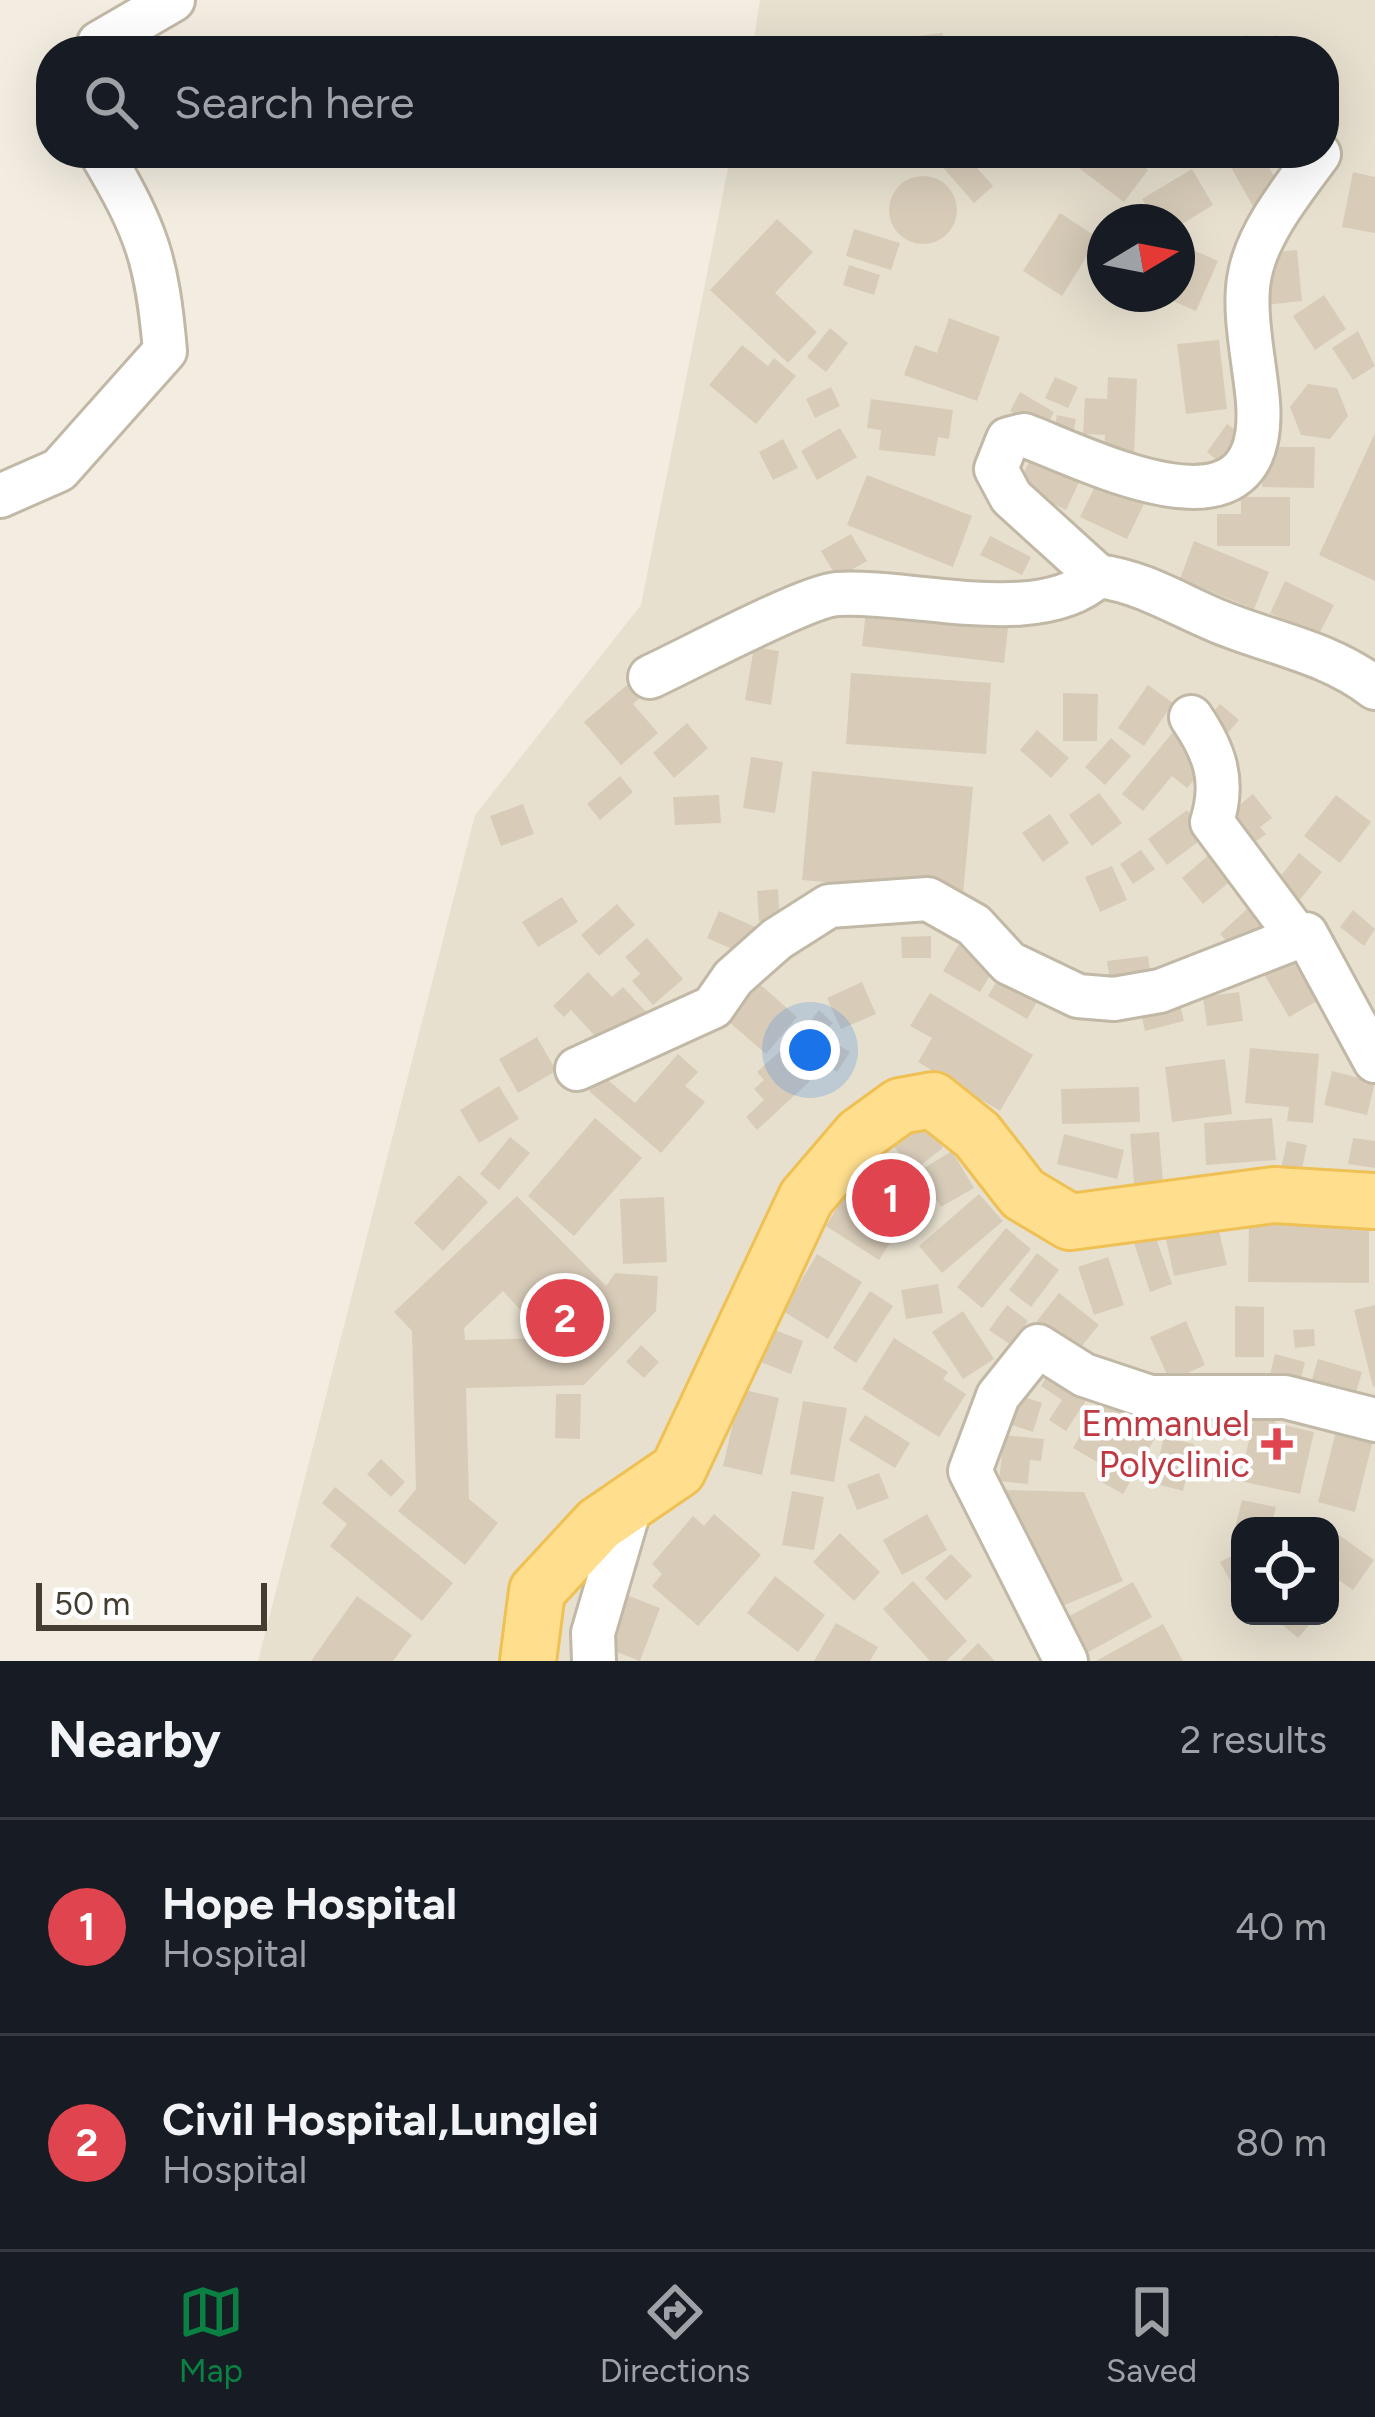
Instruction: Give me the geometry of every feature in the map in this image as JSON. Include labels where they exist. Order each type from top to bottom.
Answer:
[{"type":"main road","points":[[528,1661],[537,1592],[599,1524],[678,1470],[806,1198],[860,1135],[900,1106],[933,1100],[976,1135],[1023,1194],[1070,1222],[1274,1195],[1375,1201]]},
{"type":"street","points":[[111,36],[172,0]]},
{"type":"street","points":[[0,496],[59,470],[165,351],[158,269],[133,208],[110,168]]},
{"type":"street","points":[[1309,168],[1268,231],[1249,275],[1258,405],[1247,466],[1226,481],[1193,489],[1141,481],[1024,435],[1008,439],[996,469],[1011,497],[1098,576],[1132,580],[1220,622],[1364,673]]},
{"type":"street","points":[[650,677],[832,594],[1037,603],[1080,593],[1098,576]]},
{"type":"street","points":[[1191,717],[1214,751],[1220,797],[1212,822],[1297,936]]},
{"type":"street","points":[[577,1069],[713,1007],[733,978],[777,939],[829,906],[928,899],[974,925],[1010,963],[1078,996],[1114,999],[1199,978],[1306,934],[1375,1061]]},
{"type":"street","points":[[1066,1661],[970,1471],[998,1396],[1038,1346],[1084,1375],[1150,1397],[1285,1397],[1375,1420]]},
{"type":"street","points":[[594,1661],[593,1633],[632,1500]]},
{"type":"shaded area","points":[[760,0],[1375,0],[1375,1661],[258,1661],[475,815],[641,605],[728,168],[1339,168],[1339,36],[754,36]]},
{"type":"building","points":[[944,168],[977,168],[993,186],[974,203]]},
{"type":"building","points":[[1079,168],[1148,170],[1124,202]]},
{"type":"building","points":[[1231,168],[1269,168],[1284,194],[1255,210]]},
{"type":"building","points":[[1192,169],[1213,205],[1195,216],[1195,204],[1145,204],[1142,199]]},
{"type":"building","points":[[1353,172],[1375,177],[1375,233],[1342,227]]},
{"type":"building","points":[[923,176],[947,186],[957,210],[947,234],[923,244],[899,234],[889,210],[899,186]]},
{"type":"building","points":[[1060,213],[1087,231],[1087,256],[1062,296],[1023,271]]},
{"type":"building","points":[[777,219],[813,252],[775,293],[817,332],[788,363],[710,290]]},
{"type":"building","points":[[854,229],[900,243],[891,270],[846,256]]},
{"type":"building","points":[[1297,250],[1302,301],[1265,305],[1260,253]]},
{"type":"building","points":[[1195,251],[1218,261],[1195,311]]},
{"type":"building","points":[[849,265],[880,275],[874,295],[843,285]]},
{"type":"building","points":[[1324,295],[1346,329],[1315,350],[1293,316]]},
{"type":"building","points":[[949,318],[1000,337],[977,401],[904,375],[915,345],[937,353]]},
{"type":"building","points":[[830,328],[848,343],[826,372],[807,357]]},
{"type":"building","points":[[1358,331],[1375,366],[1353,380],[1332,348]]},
{"type":"building","points":[[1219,340],[1227,409],[1186,414],[1177,344]]},
{"type":"building","points":[[742,345],[768,366],[774,358],[796,376],[756,424],[709,385]]},
{"type":"building","points":[[1055,377],[1078,387],[1068,408],[1045,398]]},
{"type":"building","points":[[1108,377],[1137,379],[1134,457],[1104,456],[1105,435],[1083,434],[1085,398],[1107,399]]},
{"type":"building","points":[[1308,384],[1337,388],[1348,416],[1330,439],[1301,435],[1290,407]]},
{"type":"building","points":[[831,387],[840,406],[815,418],[806,399]]},
{"type":"building","points":[[1020,392],[1054,412],[1044,431],[1010,411]]},
{"type":"building","points":[[871,399],[953,410],[949,439],[938,437],[935,456],[879,450],[881,430],[867,428]]},
{"type":"building","points":[[1057,415],[1076,419],[1073,434],[1054,430]]},
{"type":"building","points":[[1227,424],[1244,436],[1223,465],[1207,452]]},
{"type":"building","points":[[840,428],[857,457],[817,480],[801,451]]},
{"type":"building","points":[[1375,433],[1375,581],[1319,555]]},
{"type":"building","points":[[783,439],[798,468],[773,480],[759,452]]},
{"type":"building","points":[[1263,447],[1315,447],[1314,488],[1262,487]]},
{"type":"building","points":[[1034,452],[1082,476],[1066,510],[1017,486]]},
{"type":"building","points":[[867,475],[972,516],[953,567],[847,525]]},
{"type":"building","points":[[1097,482],[1144,504],[1127,539],[1080,517]]},
{"type":"building","points":[[1241,497],[1290,497],[1290,546],[1217,546],[1217,514],[1241,514]]},
{"type":"building","points":[[851,534],[867,561],[837,578],[821,551]]},
{"type":"building","points":[[990,536],[1031,557],[1022,575],[980,555]]},
{"type":"building","points":[[1194,541],[1269,572],[1254,609],[1180,579]]},
{"type":"building","points":[[1285,581],[1334,605],[1318,636],[1270,613]]},
{"type":"building","points":[[866,611],[1008,628],[1004,663],[862,646]]},
{"type":"building","points":[[754,647],[779,651],[771,705],[745,700]]},
{"type":"building","points":[[851,673],[991,683],[986,754],[846,744]]},
{"type":"building","points":[[634,679],[646,693],[633,704],[658,733],[621,765],[584,722]]},
{"type":"building","points":[[1148,685],[1173,703],[1144,746],[1118,728]]},
{"type":"building","points":[[1063,693],[1098,694],[1097,741],[1063,741]]},
{"type":"building","points":[[1220,704],[1239,720],[1225,736],[1207,720]]},
{"type":"building","points":[[687,723],[708,748],[674,778],[653,753]]},
{"type":"building","points":[[1037,730],[1069,758],[1051,778],[1020,750]]},
{"type":"building","points":[[1174,731],[1210,761],[1187,788],[1172,776],[1143,811],[1122,794]]},
{"type":"building","points":[[1111,738],[1131,756],[1105,785],[1085,767]]},
{"type":"building","points":[[751,757],[783,762],[775,813],[743,808]]},
{"type":"building","points":[[812,771],[973,787],[963,895],[802,880]]},
{"type":"building","points":[[620,776],[633,792],[600,820],[587,804]]},
{"type":"building","points":[[1099,793],[1122,823],[1092,846],[1069,815]]},
{"type":"building","points":[[1253,794],[1272,818],[1260,827],[1266,834],[1250,846],[1226,816]]},
{"type":"building","points":[[719,795],[721,823],[675,825],[673,797]]},
{"type":"building","points":[[1336,795],[1371,822],[1340,863],[1304,836]]},
{"type":"building","points":[[523,804],[534,834],[501,846],[490,816]]},
{"type":"building","points":[[1187,810],[1206,836],[1167,865],[1148,839]]},
{"type":"building","points":[[1050,814],[1069,843],[1043,862],[1022,833]]},
{"type":"building","points":[[1217,848],[1239,874],[1203,904],[1182,878]]},
{"type":"building","points":[[1141,850],[1155,869],[1133,884],[1120,864]]},
{"type":"building","points":[[1299,853],[1322,872],[1294,907],[1271,888]]},
{"type":"building","points":[[1112,866],[1127,900],[1100,912],[1085,877]]},
{"type":"building","points":[[778,889],[780,920],[759,921],[757,891]]},
{"type":"building","points":[[562,897],[578,922],[538,947],[522,922]]},
{"type":"building","points":[[1260,897],[1282,921],[1243,958],[1220,934]]},
{"type":"building","points":[[617,904],[635,925],[599,956],[581,935]]},
{"type":"building","points":[[1353,910],[1375,929],[1364,946],[1340,927]]},
{"type":"building","points":[[719,911],[767,932],[755,959],[707,938]]},
{"type":"building","points":[[931,936],[931,958],[902,958],[901,937]]},
{"type":"building","points":[[963,937],[1000,959],[980,992],[943,971]]},
{"type":"building","points":[[647,938],[683,979],[653,1005],[632,981],[640,974],[625,957]]},
{"type":"building","points":[[1303,945],[1331,993],[1289,1017],[1261,969]]},
{"type":"building","points":[[1148,956],[1152,984],[1111,990],[1107,961]]},
{"type":"building","points":[[1005,967],[1044,990],[1027,1019],[988,996]]},
{"type":"building","points":[[588,972],[612,997],[623,987],[646,1012],[607,1049],[571,1010],[564,1017],[553,1006]]},
{"type":"building","points":[[746,972],[797,1017],[766,1054],[721,1015]]},
{"type":"building","points":[[862,982],[876,1014],[841,1029],[827,998]]},
{"type":"building","points":[[1239,992],[1243,1021],[1207,1026],[1203,997]]},
{"type":"building","points":[[930,993],[1033,1055],[1000,1111],[918,1062],[932,1038],[910,1026]]},
{"type":"building","points":[[1178,996],[1184,1021],[1145,1031],[1139,1005]]},
{"type":"building","points":[[819,1010],[833,1023],[822,1036],[808,1024]]},
{"type":"building","points":[[537,1037],[556,1071],[518,1093],[499,1059]]},
{"type":"building","points":[[832,1041],[850,1052],[837,1072],[820,1061]]},
{"type":"building","points":[[1250,1048],[1319,1054],[1313,1123],[1287,1121],[1289,1107],[1245,1103]]},
{"type":"building","points":[[782,1049],[810,1081],[757,1130],[746,1117],[764,1100],[754,1089],[764,1080],[757,1072]]},
{"type":"building","points":[[678,1054],[698,1072],[685,1086],[705,1102],[661,1153],[589,1091],[602,1075],[635,1103]]},
{"type":"building","points":[[1225,1059],[1232,1114],[1172,1122],[1165,1067]]},
{"type":"building","points":[[1332,1071],[1375,1082],[1367,1115],[1324,1105]]},
{"type":"building","points":[[499,1086],[519,1119],[479,1143],[460,1110]]},
{"type":"building","points":[[1139,1087],[1140,1122],[1062,1124],[1061,1089]]},
{"type":"building","points":[[595,1118],[642,1158],[574,1236],[528,1196]]},
{"type":"building","points":[[1272,1118],[1276,1160],[1206,1165],[1204,1123]]},
{"type":"building","points":[[922,1120],[943,1148],[913,1171],[892,1144]]},
{"type":"building","points":[[1159,1132],[1164,1194],[1135,1196],[1130,1134]]},
{"type":"building","points":[[1064,1134],[1124,1150],[1117,1179],[1057,1164]]},
{"type":"building","points":[[510,1137],[530,1153],[499,1190],[480,1174]]},
{"type":"building","points":[[1353,1138],[1375,1141],[1375,1168],[1348,1164]]},
{"type":"building","points":[[1287,1141],[1307,1145],[1301,1174],[1281,1169]]},
{"type":"building","points":[[952,1151],[974,1188],[941,1207],[919,1171]]},
{"type":"building","points":[[862,1167],[916,1202],[879,1260],[826,1226]]},
{"type":"building","points":[[459,1175],[488,1202],[443,1251],[414,1223]]},
{"type":"building","points":[[979,1194],[1003,1221],[942,1273],[919,1246]]},
{"type":"building","points":[[517,1196],[606,1286],[615,1273],[658,1276],[656,1311],[584,1385],[466,1388],[469,1499],[498,1523],[465,1565],[398,1511],[416,1489],[412,1331],[394,1312]],"holes":[[[503,1291],[546,1338],[465,1340],[464,1328]]]},
{"type":"building","points":[[664,1197],[667,1262],[623,1264],[620,1199]]},
{"type":"building","points":[[1249,1221],[1369,1222],[1369,1283],[1248,1282]]},
{"type":"building","points":[[1217,1223],[1227,1265],[1174,1276],[1165,1235]]},
{"type":"building","points":[[1006,1228],[1031,1249],[982,1308],[957,1287]]},
{"type":"building","points":[[1155,1235],[1172,1284],[1150,1292],[1134,1243]]},
{"type":"building","points":[[1037,1253],[1059,1270],[1031,1307],[1009,1290]]},
{"type":"building","points":[[817,1254],[862,1282],[828,1339],[783,1311]]},
{"type":"building","points":[[1108,1257],[1124,1305],[1094,1315],[1078,1267]]},
{"type":"building","points":[[938,1284],[943,1313],[906,1319],[901,1290]]},
{"type":"building","points":[[870,1291],[893,1306],[856,1363],[833,1348]]},
{"type":"building","points":[[1059,1293],[1099,1325],[1076,1353],[1037,1321]]},
{"type":"building","points":[[1007,1305],[1028,1321],[1011,1345],[989,1330]]},
{"type":"building","points":[[1375,1305],[1375,1386],[1373,1387],[1354,1310]]},
{"type":"building","points":[[1235,1306],[1264,1307],[1264,1357],[1235,1357]]},
{"type":"building","points":[[963,1311],[994,1359],[963,1379],[932,1332]]},
{"type":"building","points":[[1186,1321],[1205,1365],[1170,1381],[1150,1337]]},
{"type":"building","points":[[770,1328],[803,1341],[791,1374],[758,1361]]},
{"type":"building","points":[[1314,1329],[1315,1346],[1295,1348],[1293,1330]]},
{"type":"building","points":[[894,1338],[948,1372],[943,1379],[966,1394],[939,1437],[862,1389]]},
{"type":"building","points":[[641,1345],[659,1362],[644,1378],[626,1362]]},
{"type":"building","points":[[1275,1354],[1305,1362],[1300,1382],[1270,1374]]},
{"type":"building","points":[[1318,1359],[1362,1372],[1353,1402],[1309,1390]]},
{"type":"building","points":[[1053,1367],[1091,1393],[1066,1431],[1049,1420],[1062,1400],[1041,1386]]},
{"type":"building","points":[[741,1389],[779,1398],[762,1475],[723,1466]]},
{"type":"building","points":[[556,1394],[581,1394],[580,1439],[555,1438]]},
{"type":"building","points":[[1016,1394],[1042,1403],[1033,1432],[1006,1423]]},
{"type":"building","points":[[1102,1396],[1160,1429],[1123,1494],[1096,1479],[1104,1466],[1073,1448]]},
{"type":"building","points":[[803,1401],[847,1408],[834,1482],[790,1474]]},
{"type":"building","points":[[1257,1403],[1278,1408],[1275,1423],[1314,1432],[1300,1494],[1240,1481]]},
{"type":"building","points":[[1242,1407],[1245,1433],[1198,1437],[1196,1411]]},
{"type":"building","points":[[865,1415],[910,1443],[895,1468],[849,1440]]},
{"type":"building","points":[[1337,1427],[1374,1436],[1355,1512],[1318,1502]]},
{"type":"building","points":[[1004,1435],[1044,1439],[1041,1461],[1030,1460],[1028,1484],[999,1481]]},
{"type":"building","points":[[1164,1437],[1194,1444],[1183,1491],[1153,1483]]},
{"type":"building","points":[[381,1459],[405,1482],[391,1497],[367,1474]]},
{"type":"building","points":[[879,1473],[889,1498],[857,1510],[847,1485]]},
{"type":"building","points":[[335,1487],[453,1583],[422,1621],[330,1546],[347,1524],[322,1503]]},
{"type":"building","points":[[1004,1490],[1084,1492],[1123,1581],[1057,1608]]},
{"type":"building","points":[[792,1491],[824,1497],[814,1550],[782,1545]]},
{"type":"building","points":[[1242,1500],[1276,1507],[1273,1517],[1238,1517]]},
{"type":"building","points":[[714,1514],[761,1555],[698,1626],[652,1586],[662,1574],[652,1564],[693,1516],[704,1526]]},
{"type":"building","points":[[927,1514],[947,1550],[902,1575],[883,1540]]},
{"type":"building","points":[[840,1533],[880,1572],[854,1601],[813,1562]]},
{"type":"building","points":[[1339,1535],[1374,1560],[1353,1590],[1339,1580]]},
{"type":"building","points":[[951,1554],[972,1576],[946,1601],[925,1578]]},
{"type":"building","points":[[1231,1556],[1231,1583],[1220,1562]]},
{"type":"building","points":[[775,1576],[825,1615],[798,1652],[747,1613]]},
{"type":"building","points":[[913,1581],[967,1641],[946,1661],[930,1661],[883,1609]]},
{"type":"building","points":[[1133,1582],[1152,1617],[1083,1655],[1064,1619]]},
{"type":"building","points":[[624,1594],[660,1608],[640,1661],[604,1647]]},
{"type":"building","points":[[357,1596],[412,1635],[393,1661],[311,1661]]},
{"type":"building","points":[[836,1623],[878,1647],[870,1661],[814,1661]]},
{"type":"building","points":[[1163,1624],[1183,1661],[1096,1661]]},
{"type":"building","points":[[1283,1625],[1309,1625],[1298,1638]]},
{"type":"building","points":[[978,1643],[995,1661],[960,1661]]},
{"type":"place","name":"Hope Hospital","points":[[891,1198]]},
{"type":"place","name":"Civil Hospital,Lunglei","points":[[565,1318]]},
{"type":"place","name":"Emmanuel Polyclinic","points":[[1277,1444]]}]
